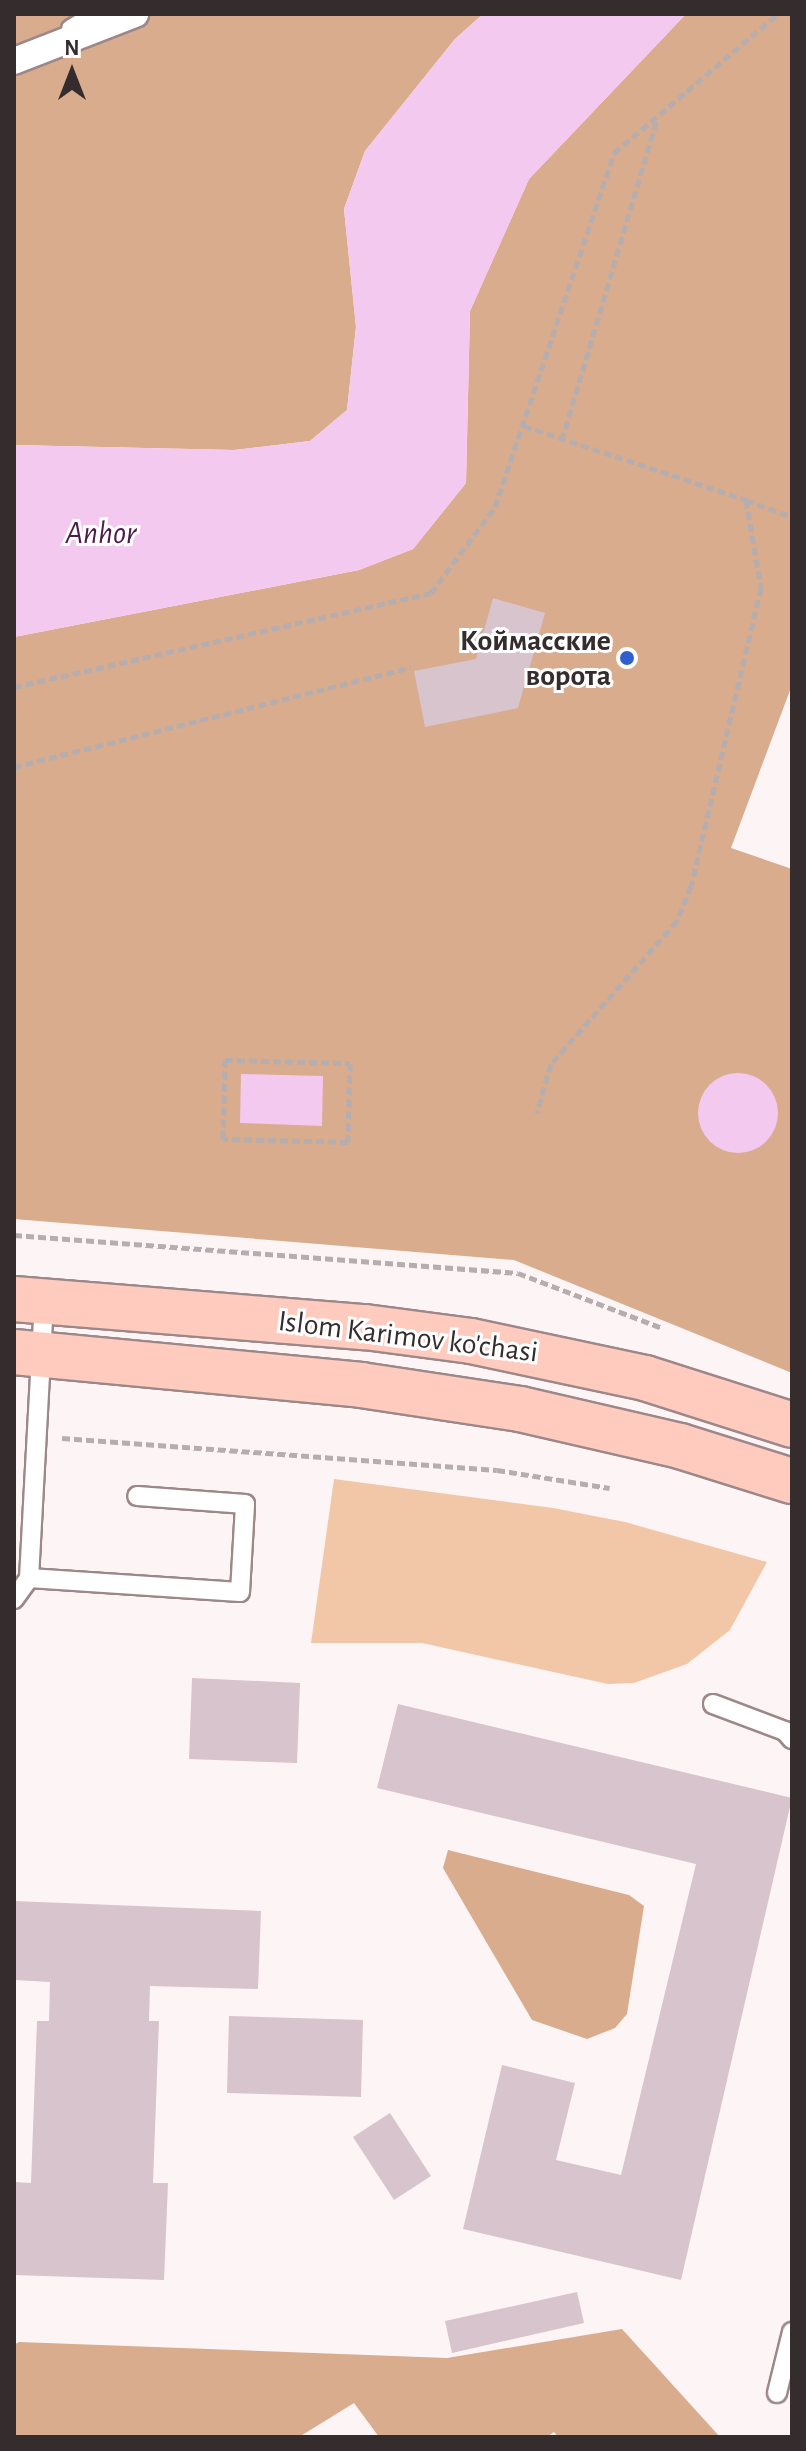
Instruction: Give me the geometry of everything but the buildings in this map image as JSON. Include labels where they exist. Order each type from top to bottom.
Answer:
[{"type":"main road","name":"Islom Karimov ko'chasi","points":[[29,1300],[365,1327],[471,1341],[645,1378],[792,1425]]},
{"type":"main road","name":"Islom Karimov ko'chasi","points":[[28,1353],[361,1385],[520,1409],[680,1446],[792,1481]]},
{"type":"street","points":[[14,61],[38,49],[135,14]]},
{"type":"lane","points":[[38,49],[96,14]]},
{"type":"lane","points":[[14,1599],[29,1578],[37,1436],[28,1353],[29,1300]]},
{"type":"lane","points":[[29,1578],[240,1592],[245,1504],[137,1496]]},
{"type":"lane","points":[[713,1704],[785,1731],[792,1739]]},
{"type":"lane","points":[[777,2393],[792,2332]]},
{"type":"path","points":[[14,687],[431,593],[495,507],[614,153],[778,14]]},
{"type":"path","points":[[562,440],[658,117]]},
{"type":"path","points":[[524,426],[792,517]]},
{"type":"path","points":[[537,1113],[551,1064],[655,950],[677,921],[691,886],[761,588],[746,500]]},
{"type":"path","points":[[14,767],[411,667]]},
{"type":"path","points":[[225,1060],[350,1063],[349,1103],[348,1142],[223,1139],[225,1060]]},
{"type":"path","points":[[14,1235],[518,1273],[662,1328]]},
{"type":"path","points":[[37,1436],[497,1470],[610,1488]]},
{"type":"shaded area","points":[[14,14],[483,14],[455,39],[365,151],[344,209],[356,327],[347,410],[310,441],[234,450],[14,445]]},
{"type":"shaded area","points":[[686,14],[792,14],[792,685],[731,848],[792,869],[792,1373],[514,1260],[14,1219],[14,637],[359,570],[413,549],[466,483],[470,311],[529,179]]},
{"type":"shaded area","points":[[334,1479],[553,1508],[625,1522],[767,1562],[730,1630],[687,1664],[634,1683],[608,1684],[422,1643],[311,1643]]},
{"type":"shaded area","points":[[448,1850],[629,1895],[644,1906],[627,2014],[615,2028],[587,2039],[532,2020],[443,1868]]},
{"type":"shaded area","points":[[622,2329],[720,2437],[558,2437],[554,2432],[547,2437],[379,2437],[354,2403],[299,2437],[14,2437],[14,2345],[19,2342],[447,2358]]},
{"type":"water","name":"Anhor","points":[[483,14],[686,14],[529,179],[470,311],[466,483],[413,549],[359,570],[14,637],[14,445],[234,450],[310,441],[347,410],[356,327],[344,209],[365,151],[455,39]]},
{"type":"water","points":[[730,1073],[746,1073],[767,1084],[778,1105],[778,1121],[767,1142],[746,1153],[730,1153],[716,1147],[704,1135],[698,1121],[698,1105],[704,1091],[716,1079]]},
{"type":"water","points":[[241,1074],[323,1076],[322,1126],[240,1123]]},
{"type":"place","name":"Коймасские ворота","points":[[627,658]]}]
